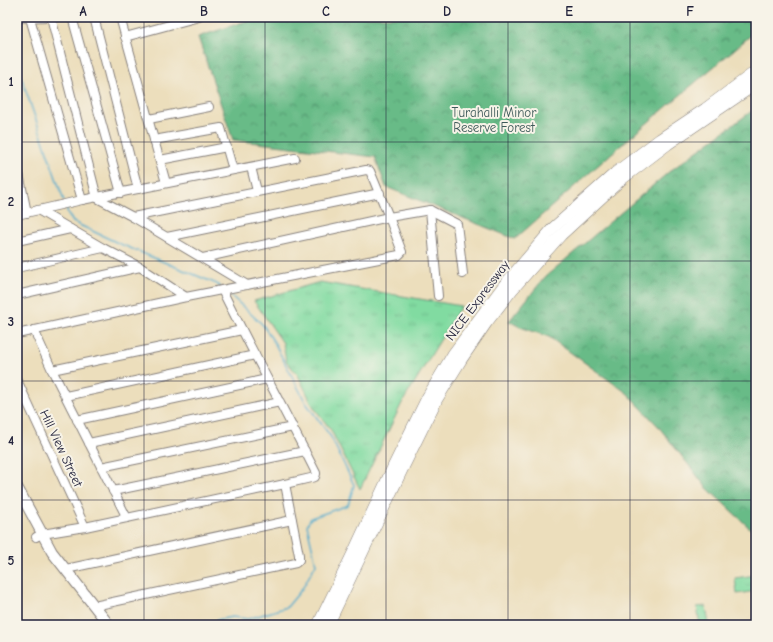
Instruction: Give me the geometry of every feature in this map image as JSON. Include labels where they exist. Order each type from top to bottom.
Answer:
[{"type":"highway","name":"NICE Expressway","points":[[318,625],[392,467],[428,396],[454,354],[504,285],[554,228],[615,173],[756,71]]},
{"type":"highway","name":"NICE Expressway","points":[[328,625],[437,399],[460,360],[512,290],[561,235],[622,180],[668,144],[756,84]]},
{"type":"main road","points":[[17,487],[46,555],[86,607],[102,625]]},
{"type":"main road","points":[[17,500],[39,536],[109,625]]},
{"type":"street","points":[[17,18],[46,17]]},
{"type":"street","points":[[51,17],[97,198],[133,217],[247,285]]},
{"type":"street","points":[[72,17],[121,193]]},
{"type":"street","points":[[94,17],[138,189]]},
{"type":"street","points":[[120,17],[166,183]]},
{"type":"street","points":[[125,37],[199,17]]},
{"type":"street","points":[[30,18],[82,200]]},
{"type":"street","points":[[149,119],[209,107]]},
{"type":"street","points":[[154,140],[221,128],[233,170]]},
{"type":"street","points":[[160,160],[227,147]]},
{"type":"street","points":[[17,215],[82,200],[295,158]]},
{"type":"street","points":[[17,164],[27,213]]},
{"type":"street","points":[[251,167],[257,191]]},
{"type":"street","points":[[17,334],[186,297],[399,255],[402,251],[380,193],[370,171],[366,170],[133,217]]},
{"type":"street","points":[[167,237],[380,193]]},
{"type":"street","points":[[38,210],[103,248],[140,267],[186,297]]},
{"type":"street","points":[[430,210],[438,296]]},
{"type":"street","points":[[203,258],[389,217],[430,210],[457,224],[464,274]]},
{"type":"street","points":[[17,241],[70,229]]},
{"type":"street","points":[[17,268],[103,248]]},
{"type":"street","points":[[17,295],[140,267]]},
{"type":"street","points":[[39,536],[285,484],[316,476],[316,472],[222,290]]},
{"type":"street","points":[[34,330],[52,370],[127,518]]},
{"type":"street","points":[[52,370],[242,330]]},
{"type":"street","points":[[66,396],[255,356]]},
{"type":"street","points":[[78,420],[267,379]]},
{"type":"street","name":"Hill View Street","points":[[17,380],[85,527]]},
{"type":"street","points":[[89,443],[280,402]]},
{"type":"street","points":[[101,467],[292,427]]},
{"type":"street","points":[[113,491],[305,451]]},
{"type":"street","points":[[94,606],[296,563],[299,560],[299,557],[285,484]]},
{"type":"street","points":[[66,569],[292,520]]},
{"type":"green space","name":"Turahalli Minor Reserve Forest","points":[[258,17],[756,17],[756,31],[612,153],[515,239],[386,187],[375,157],[233,140],[198,37]]},
{"type":"green space","points":[[756,108],[756,534],[706,487],[658,426],[627,393],[549,337],[520,327],[509,321],[545,277],[670,171]]},
{"type":"green space","points":[[320,282],[461,306],[402,403],[360,489],[331,430],[313,406],[298,375],[286,361],[283,343],[254,301]]},
{"type":"green space","points":[[756,575],[756,591],[737,594],[735,578]]},
{"type":"green space","points":[[706,606],[709,625],[700,625],[697,607]]},
{"type":"waterway","points":[[17,65],[64,201]]},
{"type":"waterway","points":[[66,206],[68,214],[73,222],[118,243],[217,284],[220,287]]},
{"type":"waterway","points":[[213,625],[217,620],[232,617],[248,619],[287,607],[302,589],[316,564],[307,525],[311,518],[348,505],[354,485],[331,437],[306,403],[275,344],[263,325],[229,294]]}]
